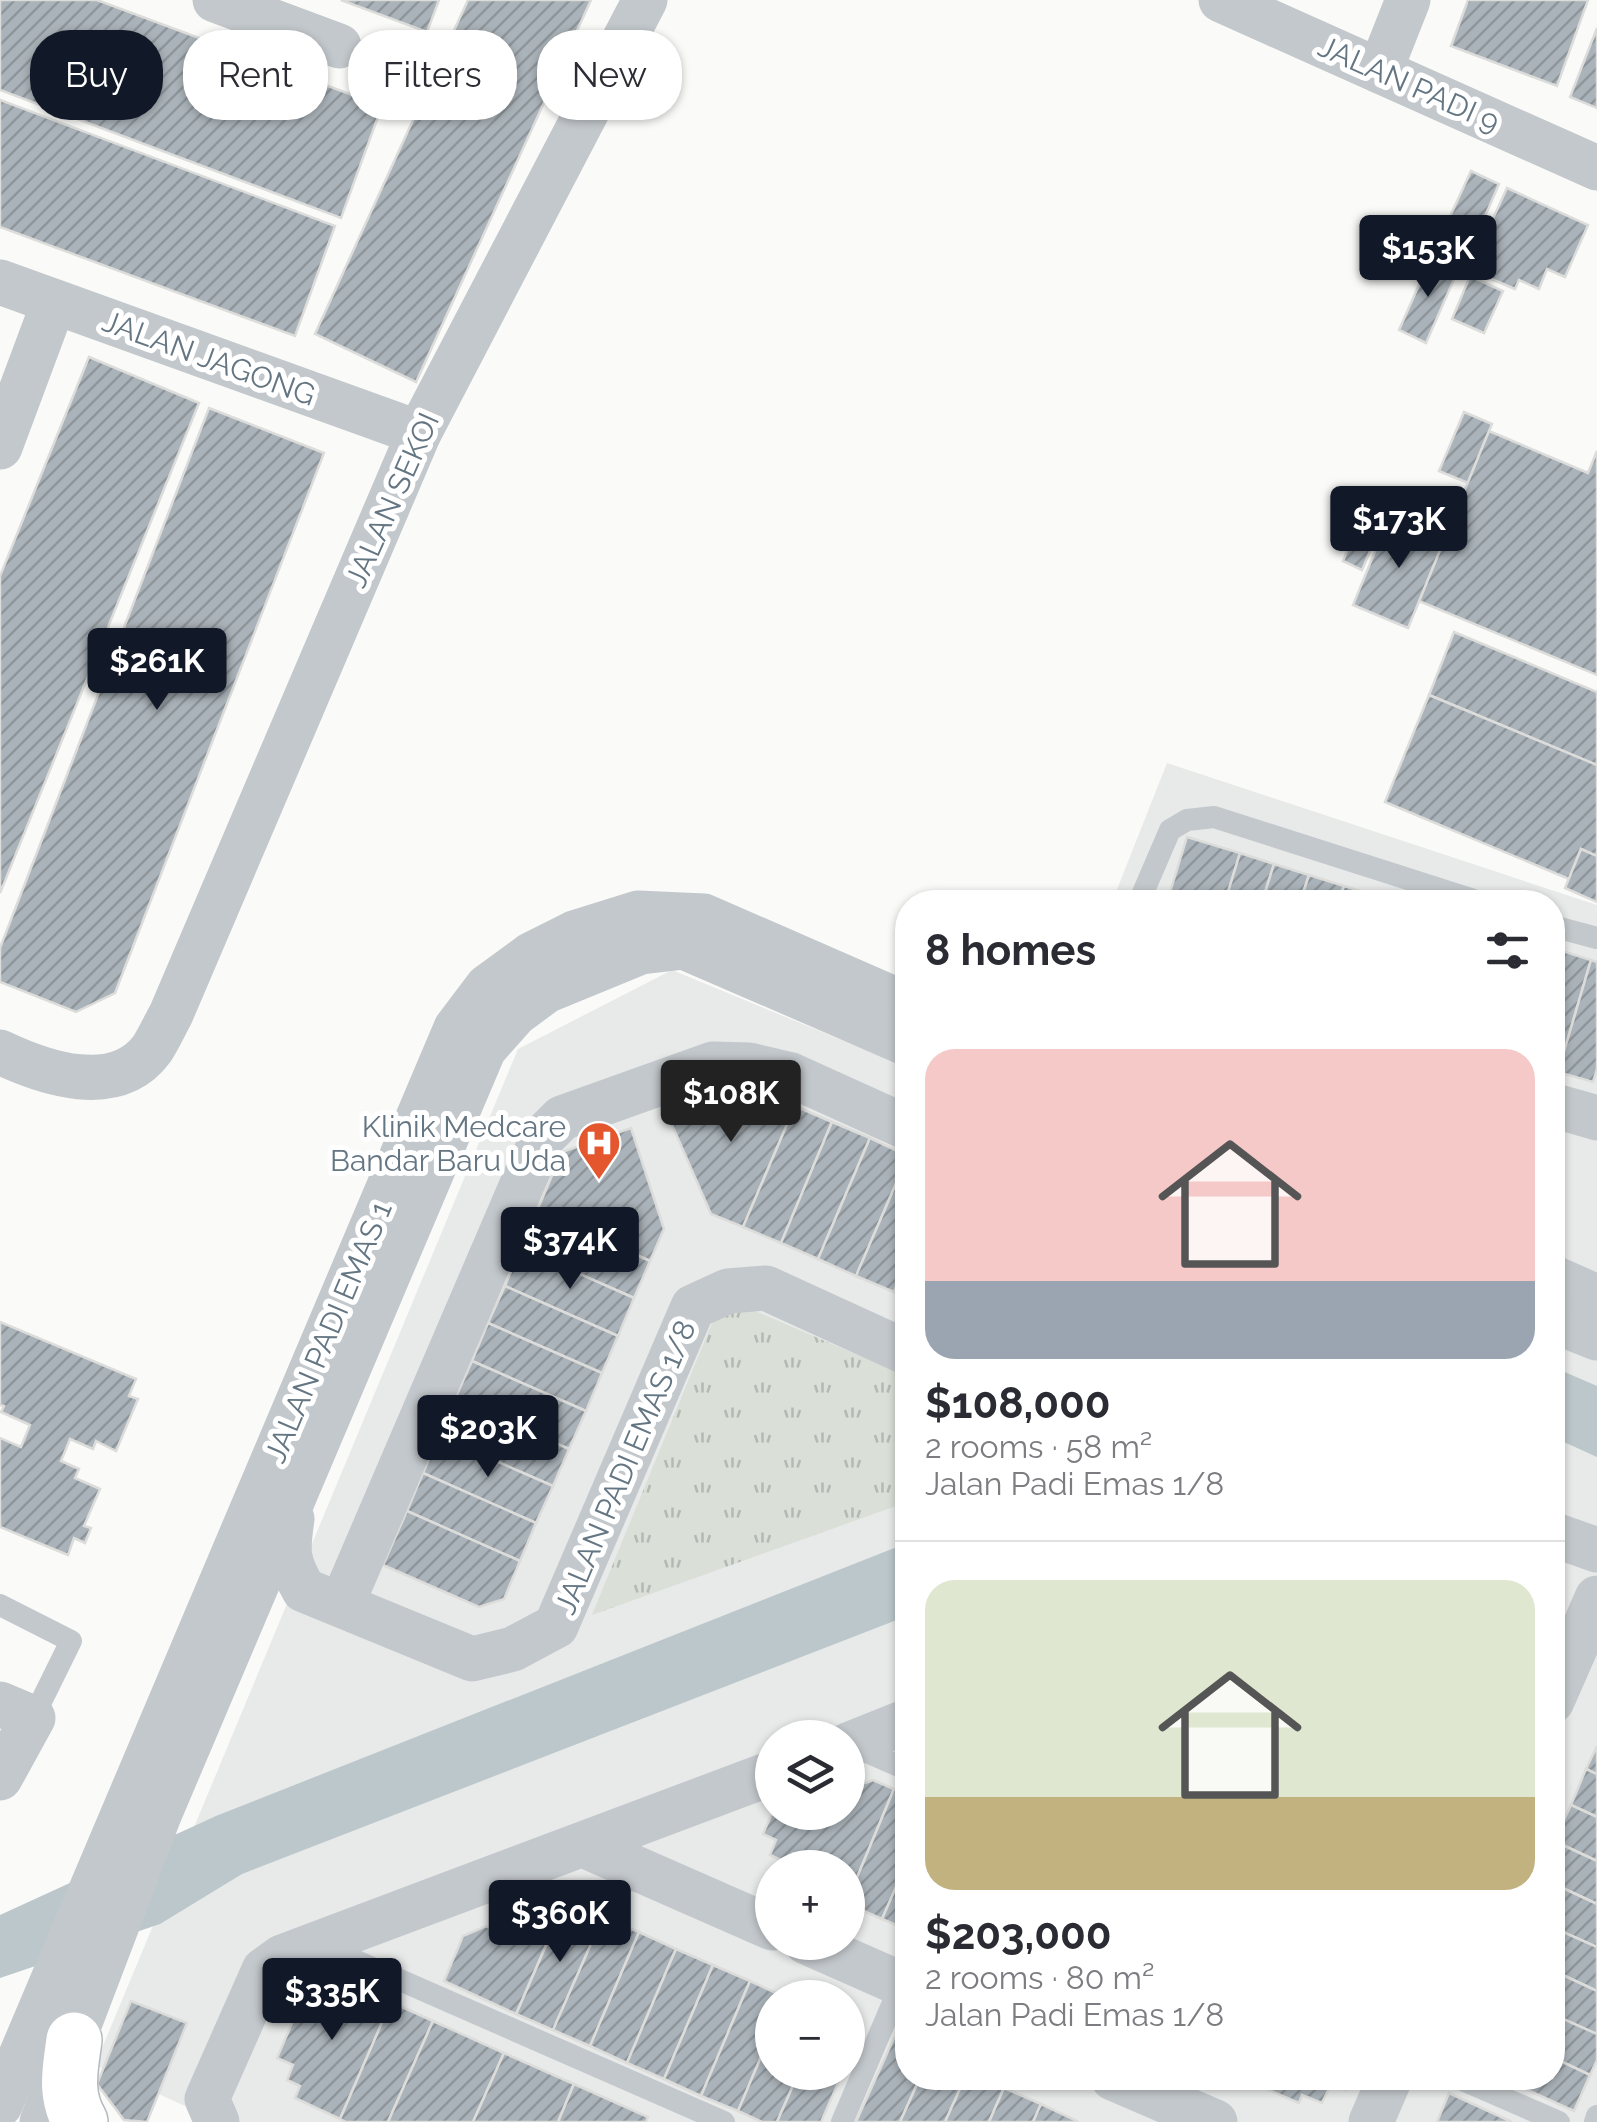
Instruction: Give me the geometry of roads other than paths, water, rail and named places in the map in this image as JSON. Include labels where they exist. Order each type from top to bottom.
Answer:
[{"type":"street","points":[[216,0],[339,46]]},
{"type":"street","name":"JALAN SEKOI","points":[[0,1052],[58,1076],[83,1078],[135,1065],[151,1050],[171,1014],[419,433],[645,0]]},
{"type":"street","name":"JALAN PADI 9","points":[[1222,0],[1597,168]]},
{"type":"street","points":[[1380,72],[1408,0]]},
{"type":"street","name":"JALAN JAGONG","points":[[0,282],[419,433]]},
{"type":"street","points":[[0,446],[54,302]]},
{"type":"street","name":"JALAN PADI EMAS 1","points":[[0,2105],[73,1986],[456,1028],[487,987],[532,954],[574,933],[638,914],[704,916],[895,999]]},
{"type":"street","name":"JALAN PADI EMAS 1","points":[[140,1819],[236,1639],[484,1049],[515,1014],[546,991],[641,952],[684,947],[895,1038]]},
{"type":"street","points":[[323,1597],[542,1138],[562,1118],[713,1064],[749,1066],[791,1075],[895,1122]]},
{"type":"street","points":[[1565,1108],[1597,1118]]},
{"type":"street","points":[[1565,1282],[1597,1296]]},
{"type":"street","name":"JALAN PADI EMAS 1/8","points":[[323,1597],[472,1659],[513,1648],[556,1626],[693,1307],[728,1292],[766,1288],[895,1347]]},
{"type":"street","points":[[1565,1325],[1597,1338]]},
{"type":"street","points":[[296,1499],[289,1565],[323,1597]]},
{"type":"street","points":[[1565,1539],[1597,1550]]},
{"type":"street","points":[[236,1639],[264,1609],[323,1597]]},
{"type":"street","points":[[1565,1671],[1597,1598]]},
{"type":"street","points":[[0,1778],[17,1711]]},
{"type":"street","points":[[865,1738],[895,1726]]},
{"type":"street","points":[[212,2110],[264,1970],[282,1957],[755,1780]]},
{"type":"street","points":[[583,1845],[755,1921]]},
{"type":"street","points":[[846,1960],[895,1982]]},
{"type":"street","name":"JALAN PADI EMAS 1","points":[[42,2122],[74,2040],[73,1986]]},
{"type":"street","points":[[74,2040],[68,2085],[80,2122]]},
{"type":"street","points":[[1154,2090],[1194,2102]]},
{"type":"street","points":[[1371,2122],[1385,2090]]},
{"type":"lane","points":[[1143,890],[1170,830],[1188,820],[1214,817],[1442,890]]},
{"type":"lane","points":[[1565,929],[1597,938]]},
{"type":"lane","points":[[0,1605],[72,1641],[17,1711]]},
{"type":"lane","points":[[865,1752],[895,1765]]},
{"type":"lane","points":[[316,1943],[724,2122]]},
{"type":"lane","points":[[842,2122],[895,2006]]},
{"type":"lane","points":[[1486,2090],[1559,2122]]},
{"type":"place","name":"Klinik Medcare Bandar Baru Uda","points":[[599,1181]]}]
